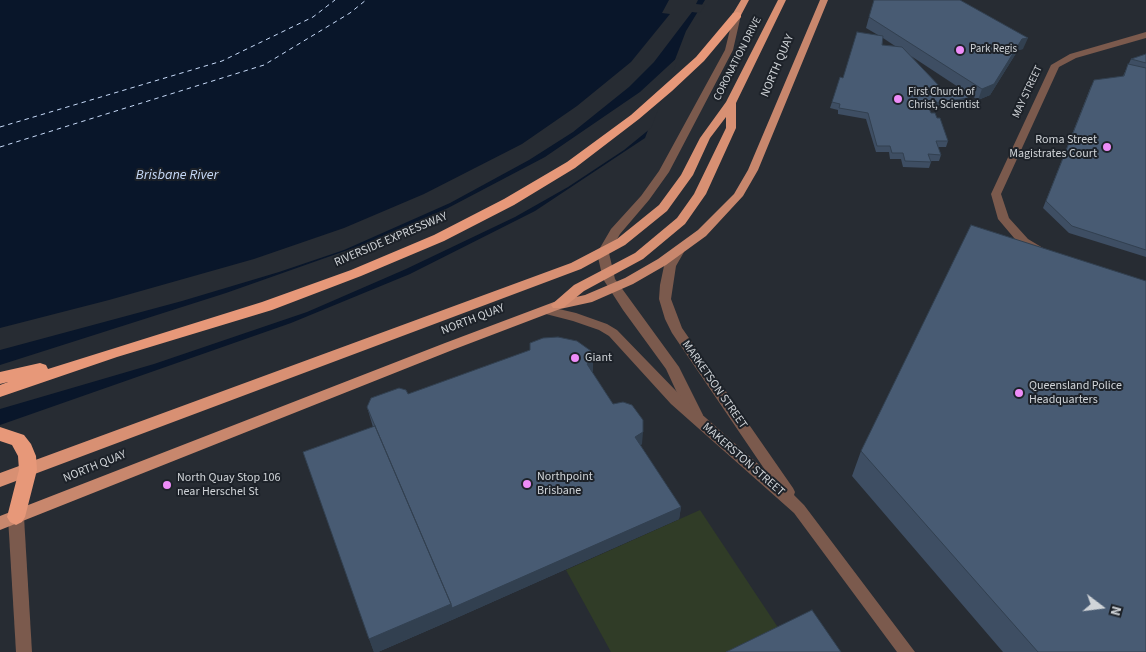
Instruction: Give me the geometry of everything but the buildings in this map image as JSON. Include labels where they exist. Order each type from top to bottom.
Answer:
[{"type":"highway","name":"CORONATION DRIVE","points":[[737,15],[745,0]]},
{"type":"highway","name":"CORONATION DRIVE","points":[[621,242],[650,220],[673,195],[687,175],[705,138],[731,103],[782,0]]},
{"type":"highway","name":"RIVERSIDE EXPRESSWAY","points":[[0,391],[112,353],[267,306],[348,277],[439,238],[509,202],[571,165],[609,137],[668,89],[713,44],[737,15]]},
{"type":"highway","points":[[552,307],[579,288],[639,256],[681,221],[691,209],[731,128],[731,103]]},
{"type":"highway","name":"NORTH QUAY","points":[[0,480],[576,266],[621,242]]},
{"type":"highway","points":[[0,378],[112,353]]},
{"type":"highway","points":[[0,434],[18,440],[25,449],[28,470],[8,520]]},
{"type":"main road","name":"NORTH QUAY","points":[[8,520],[552,307],[588,299],[648,270],[678,252],[720,216],[738,196],[753,170],[824,0]]},
{"type":"street","points":[[702,424],[690,406],[672,367],[627,306],[607,273],[604,252],[610,238],[645,198],[664,172],[729,50],[737,15]]},
{"type":"street","name":"MAY STREET","points":[[1049,253],[1024,242],[1004,219],[996,194],[998,184],[1055,65],[1073,56],[1146,35]]},
{"type":"street","name":"MARKETSON STREET","points":[[678,252],[672,260],[667,275],[665,299],[673,324],[799,509]]},
{"type":"street","name":"MAKERSTON STREET","points":[[552,307],[603,327],[613,333],[676,400],[799,509],[907,652]]},
{"type":"street","points":[[8,520],[24,652]]},
{"type":"green space","points":[[700,510],[783,635],[749,652],[611,652],[566,570]]},
{"type":"water","name":"Brisbane River","points":[[0,0],[705,0],[686,31],[645,138],[535,211],[410,274],[291,323],[0,425]]},
{"type":"pier","points":[[669,0],[698,0],[696,4],[705,5],[700,13],[692,12],[654,62],[629,87],[573,132],[529,160],[450,203],[344,250],[279,272],[182,301],[0,350],[0,328],[109,300],[254,259],[344,228],[424,194],[522,144],[577,106],[631,62],[670,14],[662,13]]},
{"type":"pier","points":[[679,56],[651,128],[624,150],[568,187],[515,217],[406,269],[307,312],[154,364],[0,409],[0,365],[226,293],[362,245],[448,208],[545,157],[640,92]]},
{"type":"ferry route","points":[[0,127],[222,61],[313,17],[335,0]]},
{"type":"ferry route","points":[[0,147],[264,65],[350,13],[366,0]]},
{"type":"place","name":"Park Regis","points":[[960,50]]},
{"type":"place","name":"First Church of Christ, Scientist","points":[[898,99]]},
{"type":"place","name":"Roma Street Magistrates Court","points":[[1107,147]]},
{"type":"place","name":"Giant","points":[[575,358]]},
{"type":"place","name":"Queensland Police Headquarters","points":[[1019,393]]},
{"type":"place","name":"Northpoint Brisbane","points":[[527,484]]},
{"type":"place","name":"North Quay Stop 106 near Herschel St","points":[[167,485]]}]
